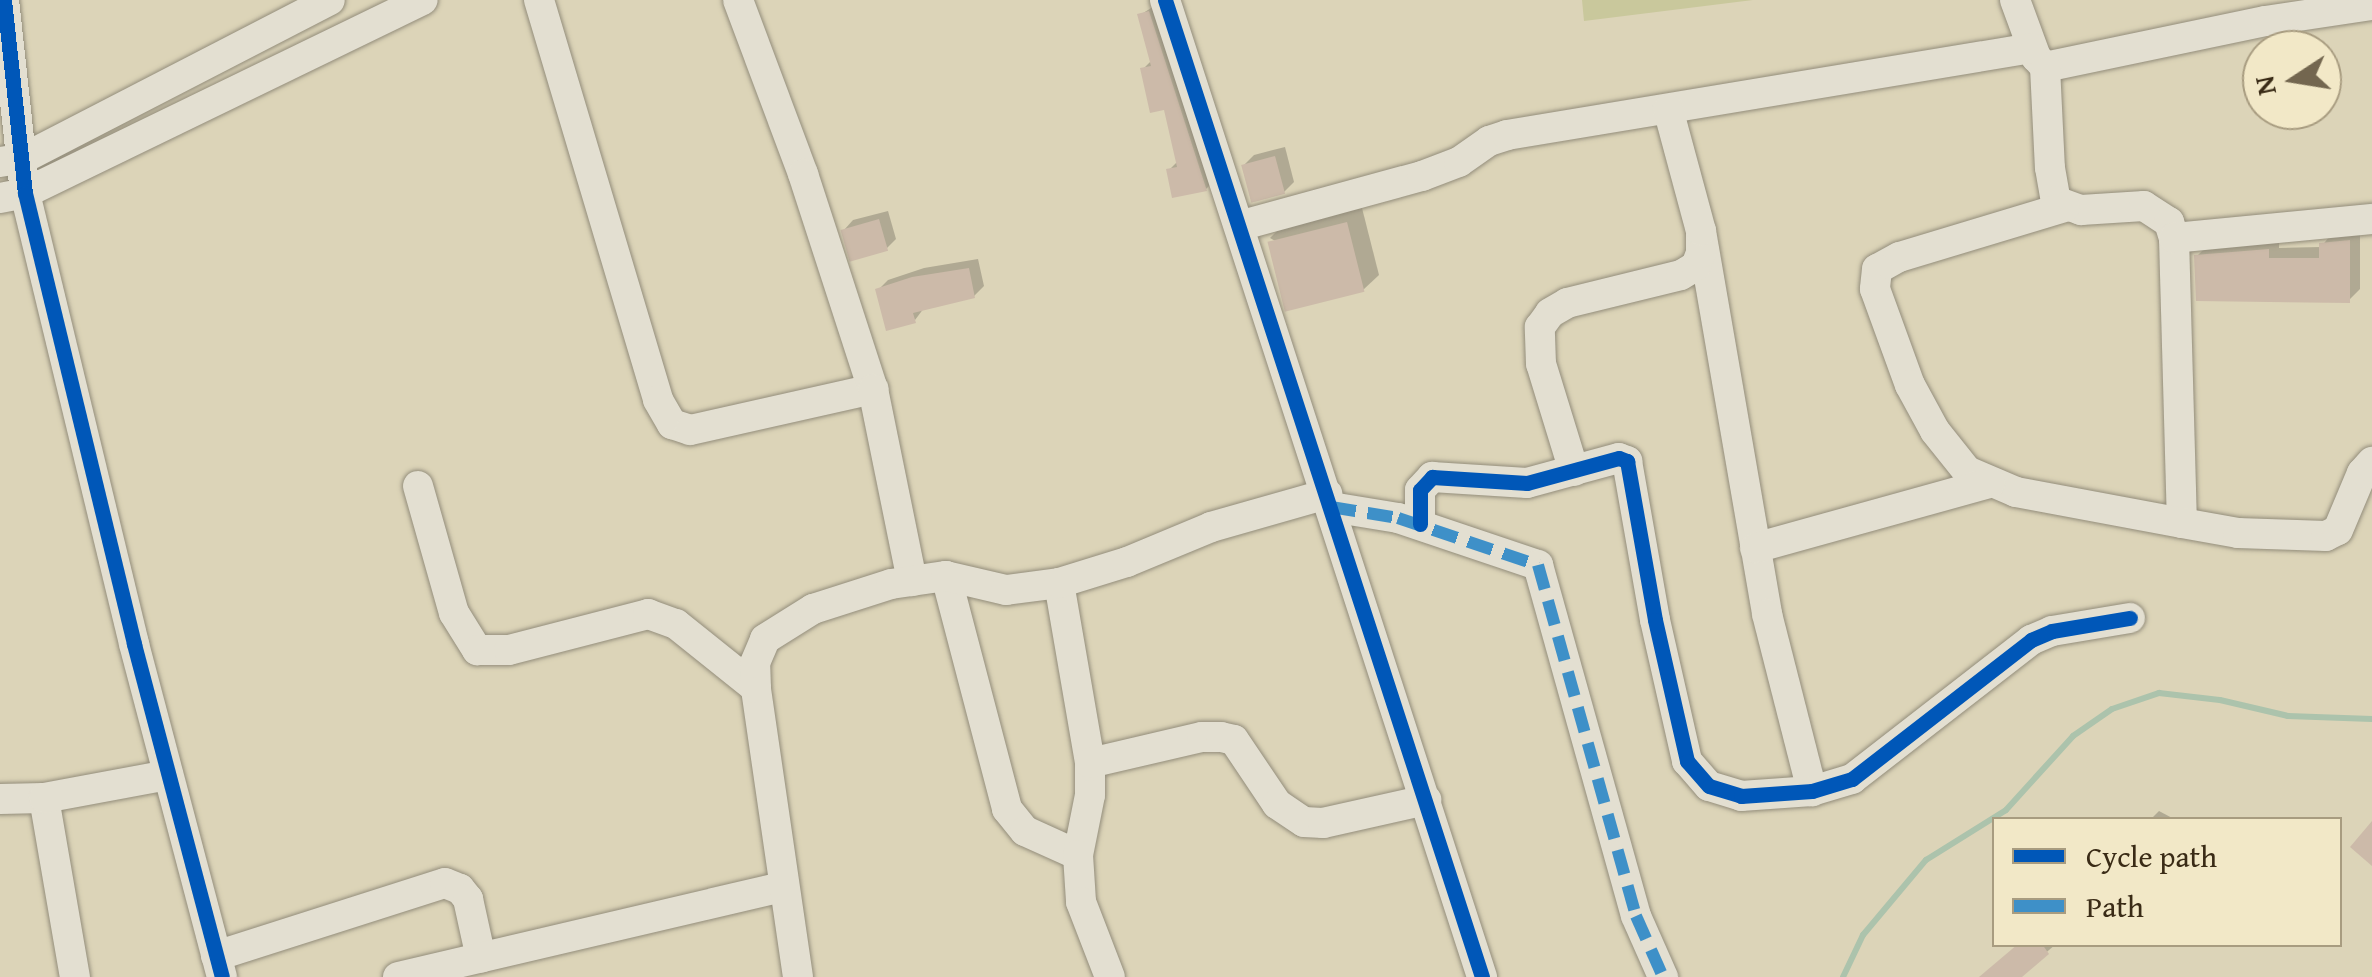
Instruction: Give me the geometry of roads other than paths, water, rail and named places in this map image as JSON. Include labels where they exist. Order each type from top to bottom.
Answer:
[{"type":"street","points":[[4,0],[13,195],[219,967],[445,883],[460,889],[468,900],[480,958]]},
{"type":"street","points":[[12,160],[330,0]]},
{"type":"street","points":[[13,195],[423,0]]},
{"type":"street","points":[[538,0],[658,400],[672,424],[690,430],[873,389]]},
{"type":"street","points":[[738,0],[804,174],[873,389],[912,581]]},
{"type":"street","points":[[1166,0],[1482,977]]},
{"type":"street","points":[[2015,0],[2039,58],[2050,168],[2056,201],[2065,208]]},
{"type":"street","points":[[1239,226],[1422,176],[1459,162],[1489,141],[1507,135],[2039,58],[2264,10],[2372,5]]},
{"type":"street","points":[[1668,109],[1701,231],[1755,548],[1812,790]]},
{"type":"street","points":[[2182,523],[2174,238],[2169,222],[2144,206],[2065,208],[1899,257],[1877,268],[1874,289],[1922,407],[1967,471],[1990,484],[2182,523],[2238,533],[2333,534],[2372,462]]},
{"type":"street","points":[[2174,238],[2372,219]]},
{"type":"street","points":[[1574,471],[1541,364],[1540,327],[1550,313],[1567,303],[1681,275],[1696,266],[1701,231]]},
{"type":"street","points":[[1420,524],[1420,490],[1432,477],[1512,484],[1619,458],[1630,466],[1655,620],[1687,761],[1709,786],[1724,794],[1812,790],[1869,770],[2030,640],[2052,631],[2130,618]]},
{"type":"street","points":[[1755,548],[1990,484]]},
{"type":"street","points":[[418,486],[454,613],[477,650],[510,650],[648,614],[676,624],[756,688]]},
{"type":"street","points":[[798,977],[756,688],[759,649],[784,624],[848,596],[912,581],[946,576],[1006,590],[1059,583],[1126,562],[1211,527],[1329,501],[1420,524],[1538,566],[1636,916],[1663,977]]},
{"type":"street","points":[[946,576],[1007,808],[1025,831],[1078,855]]},
{"type":"street","points":[[1059,583],[1090,762],[1090,796],[1078,855],[1081,902],[1110,977]]},
{"type":"street","points":[[1090,762],[1202,737],[1221,738],[1234,740],[1277,804],[1304,822],[1323,822],[1426,800]]},
{"type":"street","points":[[0,799],[44,798],[168,775]]},
{"type":"street","points":[[44,798],[75,977]]},
{"type":"street","points":[[398,977],[783,887]]},
{"type":"waterway","points":[[1995,817],[2006,810],[2073,736],[2112,709],[2159,693],[2220,700],[2288,716],[2372,719]]},
{"type":"waterway","points":[[1843,977],[1863,935],[1926,860],[1992,819]]}]
